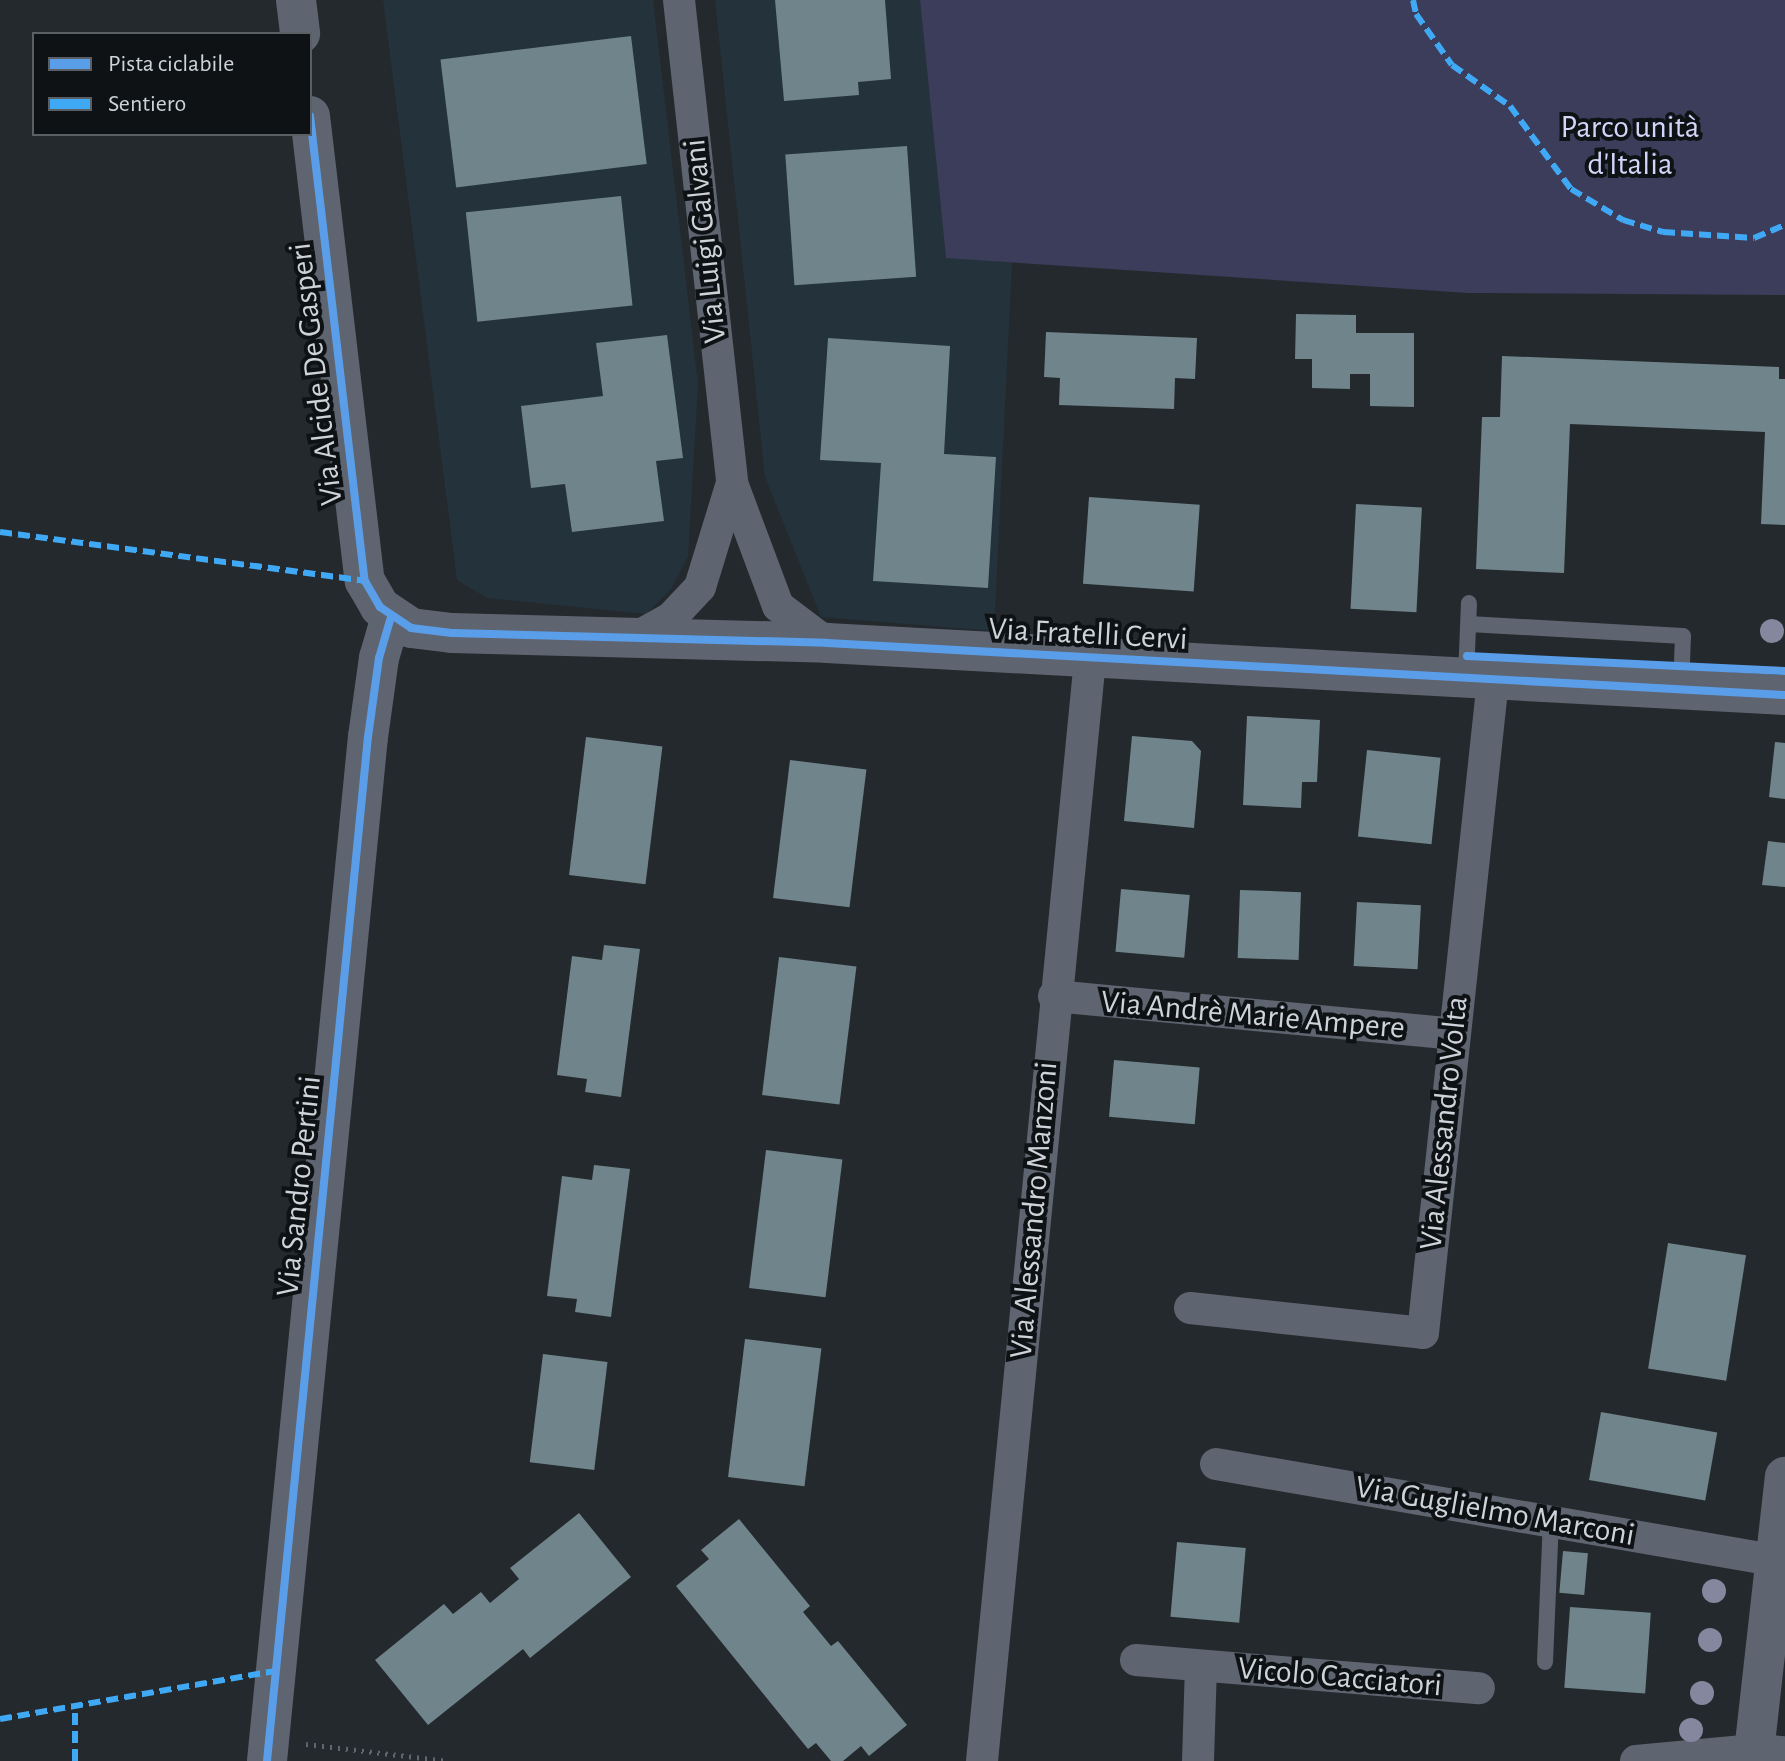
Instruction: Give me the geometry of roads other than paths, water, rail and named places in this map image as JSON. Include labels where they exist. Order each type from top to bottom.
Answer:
[{"type":"street","points":[[296,0],[300,32]]},
{"type":"street","name":"Via Luigi Galvani","points":[[679,0],[732,483],[778,606],[827,643]]},
{"type":"street","name":"Via Alcide De Gasperi","points":[[312,133],[362,566],[372,596],[391,617]]},
{"type":"street","name":"Via Luigi Galvani","points":[[635,638],[671,618],[700,587],[732,483]]},
{"type":"street","name":"Via Fratelli Cervi","points":[[391,617],[433,633],[827,643],[1785,695]]},
{"type":"street","name":"Via Sandro Pertini","points":[[268,1750],[368,737],[379,658],[391,617]]},
{"type":"street","name":"Via Alessandro Manzoni","points":[[982,1761],[1054,996],[1090,659]]},
{"type":"street","name":"Via Alessandro Volta","points":[[1190,1308],[1423,1333],[1453,1034],[1479,679]]},
{"type":"street","name":"Via Andrè Marie Ampere","points":[[1054,996],[1453,1034]]},
{"type":"street","name":"Via Guglielmo Marconi","points":[[1216,1464],[1773,1560]]},
{"type":"street","points":[[1636,1761],[1764,1754],[1773,1560],[1785,1477]]},
{"type":"street","name":"Vicolo Cacciatori","points":[[1136,1660],[1479,1688]]},
{"type":"street","name":"Vicolo Cacciatori","points":[[1198,1761],[1201,1666]]},
{"type":"lane","points":[[1469,603],[1469,624],[1479,679]]},
{"type":"lane","points":[[1469,624],[1683,636],[1681,690]]},
{"type":"lane","points":[[1545,1662],[1551,1520]]},
{"type":"park label","name":"Parco unità d'Italia","points":[[1630,146]]}]
